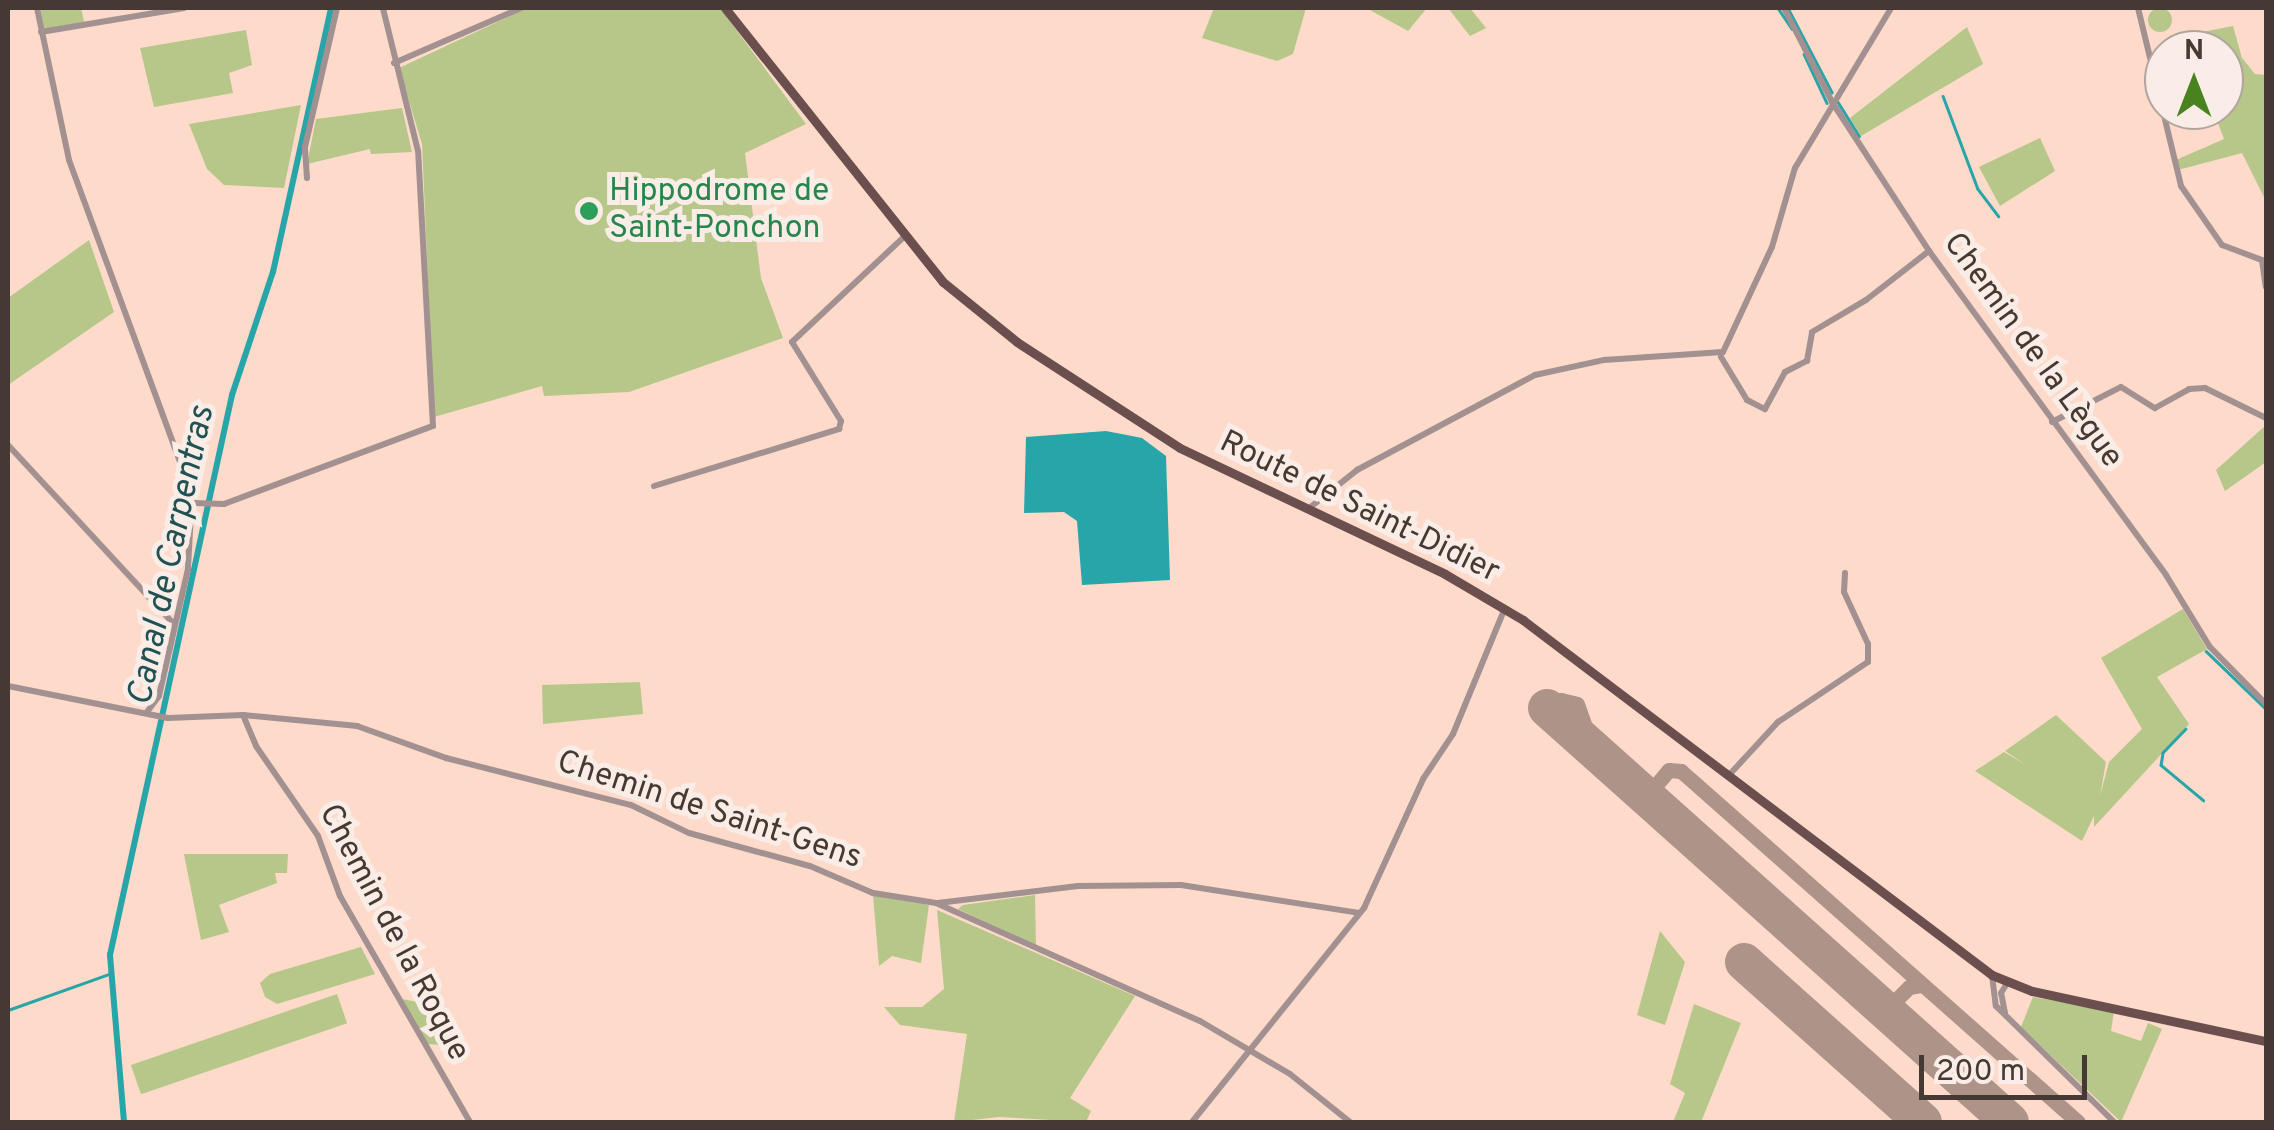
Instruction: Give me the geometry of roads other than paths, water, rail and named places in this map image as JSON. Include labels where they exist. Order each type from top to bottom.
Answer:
[{"type":"main road","name":"Route de Saint-Didier","points":[[725,8],[954,295],[1016,342],[1180,448],[1507,609],[1992,975],[2032,991],[2266,1041]]},
{"type":"street","points":[[37,8],[69,160],[109,281],[186,468],[193,503],[175,625],[159,696],[147,712]]},
{"type":"street","points":[[41,32],[184,8]]},
{"type":"street","points":[[307,178],[306,147],[337,8]]},
{"type":"street","points":[[193,503],[208,504],[432,426],[418,150],[383,8]]},
{"type":"street","points":[[394,63],[521,8]]},
{"type":"street","name":"Chemin de la Lègue","points":[[1784,8],[1832,102],[1929,251],[2166,575],[2210,647],[2266,704]]},
{"type":"street","points":[[1308,509],[1357,470],[1534,376],[1604,360],[1723,352],[1772,247],[1795,168],[1890,8]]},
{"type":"street","points":[[2138,8],[2180,186],[2222,245],[2264,262],[2266,286]]},
{"type":"street","points":[[654,486],[839,429],[841,422],[792,342],[905,236]]},
{"type":"street","points":[[1721,357],[1748,400],[1765,409],[1785,372],[1807,360],[1812,332],[1866,300],[1929,251]]},
{"type":"street","points":[[2052,422],[2121,387],[2156,408],[2189,389],[2205,388],[2266,418]]},
{"type":"street","points":[[8,445],[175,625]]},
{"type":"street","points":[[1730,774],[1778,722],[1868,662],[1868,644],[1844,592],[1844,573]]},
{"type":"street","points":[[1192,1122],[1359,912],[1423,779],[1454,734],[1507,609]]},
{"type":"street","points":[[1501,626],[1523,620]]},
{"type":"street","name":"Chemin de Saint-Gens","points":[[8,686],[162,717],[243,715],[357,726],[446,758],[631,805],[715,843],[810,866],[873,893],[936,903],[1200,1021],[1249,1050],[1350,1122]]},
{"type":"street","name":"Chemin de la Roque","points":[[243,715],[263,758],[318,836],[340,896],[470,1122]]},
{"type":"street","points":[[936,903],[1078,886],[1181,885],[1359,912]]},
{"type":"street","points":[[1992,975],[1992,1000],[2114,1122]]},
{"type":"street","points":[[2006,1016],[2001,998],[2008,982]]},
{"type":"water","points":[[1106,431],[1142,438],[1166,456],[1170,580],[1082,585],[1077,521],[1064,512],[1024,513],[1026,437]]},
{"type":"waterway","name":"Canal de Carpentras","points":[[124,1122],[110,955],[232,395],[273,272],[331,8]]},
{"type":"waterway","points":[[1778,8],[1792,29]]},
{"type":"waterway","points":[[1788,8],[1832,92]]},
{"type":"waterway","points":[[1804,54],[1827,103]]},
{"type":"waterway","points":[[1943,96],[1978,189],[1998,216]]},
{"type":"waterway","points":[[1838,102],[1859,136]]},
{"type":"waterway","points":[[2206,651],[2266,709]]},
{"type":"waterway","points":[[2186,729],[2163,753],[2161,765],[2203,800]]},
{"type":"waterway","points":[[8,1010],[109,974]]},
{"type":"place","name":"Hippodrome de Saint-Ponchon","points":[[589,211]]}]
